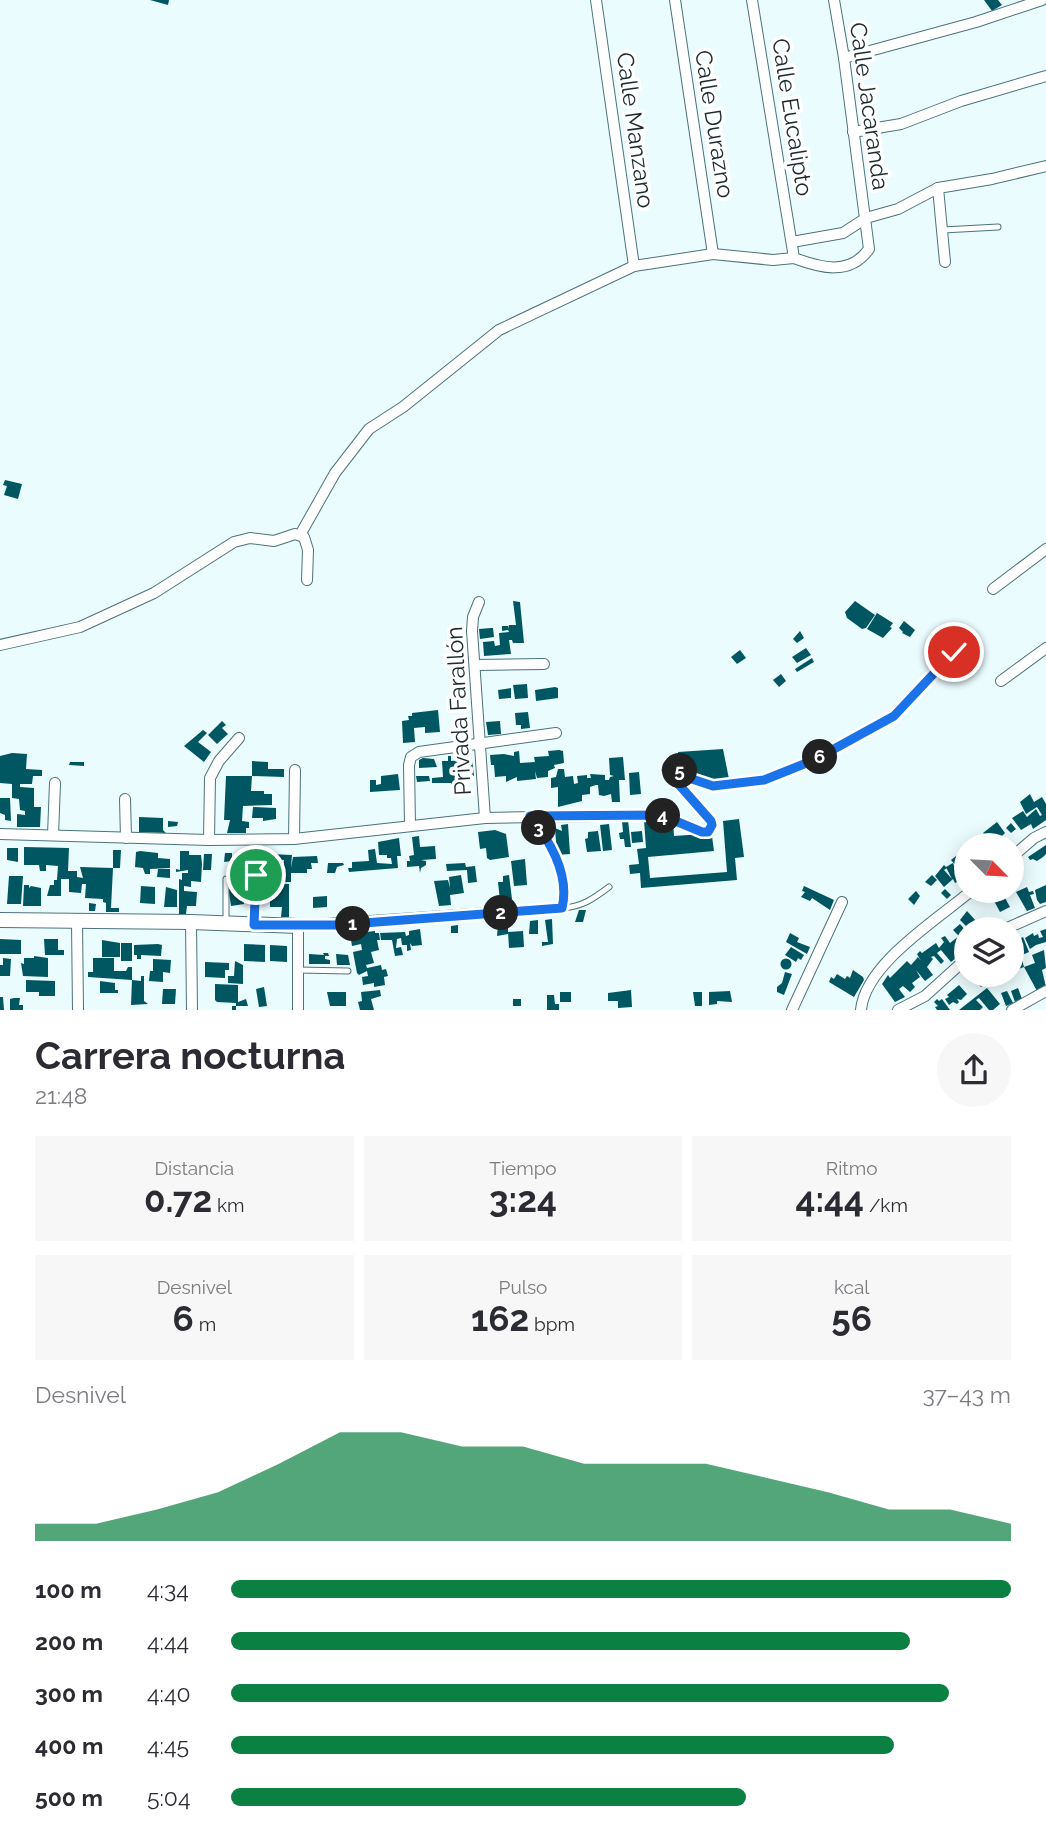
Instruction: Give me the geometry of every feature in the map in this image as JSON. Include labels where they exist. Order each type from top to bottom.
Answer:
[{"type":"street","name":"Calle Manzano","points":[[596,0],[634,266]]},
{"type":"street","name":"Calle Durazno","points":[[675,0],[713,254]]},
{"type":"street","name":"Calle Eucalipto","points":[[752,0],[794,258]]},
{"type":"street","name":"Calle Jacaranda","points":[[300,535],[335,473],[369,429],[403,407],[499,330],[634,266],[713,254],[773,260],[794,258],[811,265],[837,268],[861,260],[869,249],[866,218],[834,0]]},
{"type":"street","points":[[844,58],[975,22],[1021,3],[1042,0]]},
{"type":"street","points":[[852,132],[901,124],[961,101],[1046,76]]},
{"type":"street","points":[[792,242],[843,233],[866,218],[898,209],[938,188],[1046,166]]},
{"type":"street","points":[[938,188],[945,262]]},
{"type":"street","points":[[0,645],[80,627],[154,593],[234,542],[250,538],[274,541],[300,535],[304,537],[308,550],[307,580]]},
{"type":"street","points":[[993,589],[1046,549]]},
{"type":"street","name":"Privada Farallón","points":[[479,602],[471,631],[485,818]]},
{"type":"street","points":[[1001,681],[1046,648]]},
{"type":"street","points":[[0,834],[294,839],[485,818],[661,815],[708,832],[711,821],[666,770],[667,766],[670,764],[692,779],[713,786],[764,780],[814,760],[894,716],[954,652]]},
{"type":"street","points":[[475,665],[544,664]]},
{"type":"street","points":[[411,825],[411,757],[419,752],[556,733]]},
{"type":"street","points":[[208,839],[210,778],[213,769],[239,737]]},
{"type":"street","points":[[294,839],[295,770]]},
{"type":"street","points":[[52,835],[55,783]]},
{"type":"street","points":[[125,799],[126,838]]},
{"type":"street","points":[[0,920],[298,926],[562,908],[566,894],[558,864],[547,838],[530,816]]},
{"type":"street","points":[[1024,847],[1046,832]]},
{"type":"street","points":[[792,1010],[842,902]]},
{"type":"street","points":[[861,1010],[862,1000],[874,975],[930,922],[955,903]]},
{"type":"street","points":[[1024,921],[1046,911]]},
{"type":"street","points":[[77,922],[78,1010]]},
{"type":"street","points":[[191,922],[192,1010]]},
{"type":"street","points":[[298,926],[298,1010]]},
{"type":"street","points":[[898,1010],[925,996],[954,970]]},
{"type":"street","points":[[1012,1010],[1046,991]]},
{"type":"lane","points":[[943,230],[998,227]]},
{"type":"lane","points":[[254,925],[256,875]]},
{"type":"lane","points":[[226,879],[226,923]]},
{"type":"lane","points":[[562,908],[577,908],[608,887]]},
{"type":"lane","points":[[298,970],[348,971]]},
{"type":"building","points":[[150,0],[169,0],[168,5]]},
{"type":"building","points":[[984,0],[998,0],[1002,5],[992,11]]},
{"type":"building","points":[[5,480],[22,484],[18,499],[4,495],[7,486],[3,485]]},
{"type":"building","points":[[513,601],[520,602],[524,643],[513,643],[509,640],[511,654],[484,656],[483,642],[494,641],[495,646],[500,645],[499,633],[509,632],[502,631],[502,626],[508,626],[508,629],[509,625],[516,625]]},
{"type":"building","points":[[855,601],[875,615],[866,628],[862,629],[847,618],[845,612]]},
{"type":"building","points":[[877,613],[893,623],[883,638],[867,629]]},
{"type":"building","points":[[904,621],[915,630],[910,637],[899,628]]},
{"type":"building","points":[[493,628],[494,637],[480,639],[479,629]]},
{"type":"building","points":[[800,631],[804,638],[797,643],[793,639]]},
{"type":"building","points":[[806,648],[811,655],[797,663],[792,657]]},
{"type":"building","points":[[740,650],[746,658],[737,664],[731,657]]},
{"type":"building","points":[[812,658],[814,662],[797,672],[795,669]]},
{"type":"building","points":[[781,674],[786,681],[779,687],[773,680]]},
{"type":"building","points":[[527,684],[528,698],[515,699],[513,685]]},
{"type":"building","points":[[511,688],[511,698],[499,699],[498,690]]},
{"type":"building","points":[[558,688],[558,698],[536,701],[535,690]]},
{"type":"building","points":[[438,710],[440,732],[425,733],[425,727],[414,728],[415,742],[403,743],[402,721],[409,720],[408,716],[412,716],[412,713]]},
{"type":"building","points":[[528,712],[530,728],[521,729],[521,725],[516,725],[515,713]]},
{"type":"building","points":[[222,721],[226,725],[222,728],[228,734],[217,744],[208,735]]},
{"type":"building","points":[[500,721],[501,734],[488,735],[486,722]]},
{"type":"building","points":[[203,730],[207,733],[198,742],[211,752],[204,762],[184,746]]},
{"type":"building","points":[[723,749],[729,779],[707,781],[680,773],[678,752]]},
{"type":"building","points":[[519,751],[520,763],[535,762],[534,757],[549,756],[548,751],[563,751],[564,763],[554,765],[555,768],[548,771],[548,777],[537,778],[535,771],[536,779],[517,781],[517,777],[506,782],[506,776],[495,777],[494,765],[491,765],[490,755],[514,756],[514,752]]},
{"type":"building","points":[[12,753],[27,754],[26,769],[42,770],[42,776],[33,776],[32,784],[20,784],[20,787],[34,788],[34,807],[41,807],[40,827],[17,827],[17,814],[25,815],[25,811],[20,810],[19,799],[12,798],[12,784],[0,783],[0,756]]},
{"type":"building","points":[[448,756],[451,756],[451,761],[472,759],[474,776],[462,777],[455,788],[452,788],[451,783],[432,783],[432,778],[443,777],[442,761],[448,761]]},
{"type":"building","points":[[623,757],[625,780],[619,780],[620,802],[612,802],[611,794],[599,795],[596,785],[590,787],[590,794],[582,795],[582,801],[558,807],[558,787],[551,788],[551,778],[556,777],[558,769],[564,769],[565,777],[573,776],[574,784],[578,783],[577,776],[587,775],[587,778],[591,778],[590,774],[605,775],[605,780],[609,780],[614,776],[610,775],[609,758]]},
{"type":"building","points":[[434,759],[437,767],[419,768],[419,760]]},
{"type":"building","points":[[252,761],[268,762],[268,769],[284,769],[284,777],[252,776]]},
{"type":"building","points":[[70,762],[84,762],[84,766],[69,765]]},
{"type":"building","points":[[639,772],[641,794],[630,795],[629,773]]},
{"type":"building","points":[[398,774],[400,790],[370,792],[370,780],[376,780],[376,785],[381,784],[381,776]]},
{"type":"building","points":[[226,776],[252,776],[251,791],[272,794],[272,805],[243,806],[242,821],[249,822],[249,828],[246,828],[246,833],[227,833],[230,820],[224,820]]},
{"type":"building","points":[[416,776],[429,776],[430,781],[417,782]]},
{"type":"building","points":[[1030,794],[1034,802],[1042,797],[1046,804],[1046,820],[1033,829],[1031,824],[1021,830],[1012,818],[1023,811],[1027,817],[1036,809],[1040,816],[1042,815],[1037,807],[1026,814],[1020,802]]},
{"type":"building","points":[[0,798],[10,798],[11,821],[5,820],[5,815],[0,813]]},
{"type":"building","points":[[253,807],[276,808],[276,819],[263,821],[263,818],[252,818]]},
{"type":"building","points":[[139,817],[163,818],[163,830],[166,833],[139,832]]},
{"type":"building","points":[[652,819],[652,825],[659,824],[659,821],[673,821],[674,836],[712,836],[714,851],[648,857],[650,878],[727,872],[723,821],[739,819],[744,857],[735,858],[737,880],[641,888],[640,873],[630,874],[629,865],[639,864],[637,849],[646,848],[644,820]]},
{"type":"building","points":[[628,820],[631,847],[625,847],[624,839],[620,839],[619,833],[623,832],[622,821]]},
{"type":"building","points":[[168,821],[178,822],[177,826],[168,827]]},
{"type":"building","points":[[997,822],[1005,833],[983,833]]},
{"type":"building","points":[[1011,823],[1016,829],[1011,833],[1006,828]]},
{"type":"building","points":[[568,824],[570,854],[557,855],[555,828],[562,831],[561,825]]},
{"type":"building","points":[[609,824],[612,850],[603,851],[600,825]]},
{"type":"building","points":[[495,830],[506,834],[509,857],[490,860],[487,858],[486,848],[480,849],[478,832]]},
{"type":"building","points":[[598,831],[601,851],[587,852],[585,839],[588,838],[588,832]]},
{"type":"building","points":[[642,831],[643,842],[632,843],[631,832]]},
{"type":"building","points":[[419,836],[420,847],[435,846],[436,859],[421,860],[426,861],[426,865],[421,868],[420,873],[419,866],[407,867],[409,856],[414,855],[412,837]]},
{"type":"building","points":[[399,838],[401,856],[397,856],[398,868],[349,872],[348,868],[352,868],[352,862],[369,861],[368,850],[375,849],[377,863],[392,864],[387,855],[379,855],[378,842]]},
{"type":"building","points":[[1046,845],[1046,854],[1043,857],[1037,861],[1030,860],[1028,857]]},
{"type":"building","points":[[24,847],[69,848],[68,871],[77,871],[77,877],[83,878],[80,867],[113,868],[111,908],[119,908],[119,912],[106,912],[103,899],[85,898],[86,884],[82,884],[81,893],[69,892],[69,879],[61,879],[61,896],[47,896],[50,885],[54,885],[54,880],[57,880],[58,866],[46,865],[46,871],[40,871],[39,865],[24,865]]},
{"type":"building","points":[[7,848],[18,848],[18,862],[7,860]]},
{"type":"building","points":[[113,850],[121,850],[120,868],[113,868]]},
{"type":"building","points":[[180,851],[189,851],[189,855],[201,855],[202,864],[201,882],[191,881],[191,887],[184,886],[184,891],[197,892],[196,906],[187,906],[186,914],[179,914],[179,879],[182,880],[182,873],[188,873],[188,870],[176,872],[176,869],[180,870]]},
{"type":"building","points":[[136,852],[158,853],[158,858],[170,859],[170,868],[150,869],[150,874],[145,874],[143,868],[135,867]]},
{"type":"building","points":[[225,853],[232,853],[232,861],[224,862]]},
{"type":"building","points":[[204,854],[212,854],[211,870],[203,870]]},
{"type":"building","points":[[269,854],[292,855],[291,868],[293,857],[317,856],[318,863],[311,863],[312,869],[307,869],[307,873],[291,873],[291,882],[283,882],[284,860],[269,859]]},
{"type":"building","points":[[525,859],[527,885],[514,886],[511,861]]},
{"type":"building","points":[[328,863],[344,865],[337,867],[335,873],[327,873]]},
{"type":"building","points":[[465,863],[466,867],[475,866],[477,882],[468,883],[467,870],[447,871],[446,864]]},
{"type":"building","points":[[953,863],[954,881],[953,879],[944,887],[935,876],[944,865],[946,867]]},
{"type":"building","points":[[158,869],[170,869],[170,878],[157,877]]},
{"type":"building","points":[[461,875],[464,893],[450,895],[451,905],[439,906],[434,881],[448,880],[450,888],[449,877]]},
{"type":"building","points":[[509,875],[512,899],[500,901],[498,882],[503,882],[503,876]]},
{"type":"building","points":[[932,875],[937,880],[931,886],[925,882]]},
{"type":"building","points":[[9,876],[23,876],[21,904],[7,904]]},
{"type":"building","points":[[241,884],[244,904],[231,906],[228,886]]},
{"type":"building","points":[[275,884],[289,884],[289,917],[281,917],[282,907],[270,907],[270,898],[275,899]]},
{"type":"building","points":[[24,885],[41,888],[41,906],[23,906]]},
{"type":"building","points":[[1046,885],[1046,902],[1040,904],[1035,890]]},
{"type":"building","points":[[141,886],[155,887],[155,904],[140,903]]},
{"type":"building","points":[[804,886],[834,900],[830,910],[812,898],[810,901],[801,897],[805,892],[802,891]]},
{"type":"building","points":[[166,887],[177,890],[177,907],[164,907]]},
{"type":"building","points":[[1027,887],[1029,892],[1033,891],[1034,894],[1030,895],[1035,908],[1027,911],[1022,903],[1024,888]]},
{"type":"building","points":[[945,889],[951,895],[947,899],[941,893]]},
{"type":"building","points":[[916,891],[920,896],[914,905],[908,899]]},
{"type":"building","points":[[327,896],[327,907],[313,908],[313,897]]},
{"type":"building","points":[[89,903],[96,904],[95,911],[89,911]]},
{"type":"building","points":[[995,903],[1008,903],[1010,907],[1000,912]]},
{"type":"building","points":[[579,910],[586,910],[583,922],[575,922]]},
{"type":"building","points":[[552,919],[553,944],[542,946],[542,942],[548,942],[545,920]]},
{"type":"building","points":[[538,920],[538,934],[529,934],[530,921]]},
{"type":"building","points":[[458,925],[458,933],[451,933],[451,926]]},
{"type":"building","points":[[498,925],[508,927],[508,934],[497,936]]},
{"type":"building","points":[[420,929],[422,945],[412,946],[410,943],[411,950],[407,951],[407,945],[402,945],[401,938],[397,939],[396,948],[401,947],[403,955],[395,956],[392,940],[381,940],[380,933],[405,932],[406,936],[409,931]]},
{"type":"building","points":[[1046,929],[1046,942],[1030,949],[1025,938],[1033,933],[1034,936],[1038,934],[1039,938],[1043,937],[1040,931]]},
{"type":"building","points":[[375,931],[379,933],[379,950],[371,952],[374,963],[366,965],[367,968],[381,965],[388,976],[384,977],[385,985],[374,987],[374,983],[363,985],[362,977],[368,976],[367,971],[359,975],[357,973],[353,952],[362,950],[361,944],[352,946],[350,934]]},
{"type":"building","points":[[523,931],[524,947],[509,948],[508,932]]},
{"type":"building","points":[[790,933],[799,938],[797,942],[810,947],[807,954],[786,942]]},
{"type":"building","points":[[945,936],[950,943],[954,940],[954,960],[951,962],[941,950],[937,953],[944,961],[941,964],[934,956],[931,957],[933,959],[927,967],[933,975],[925,981],[916,970],[920,977],[912,983],[915,987],[910,992],[903,986],[899,989],[905,997],[895,1002],[882,984],[888,975],[890,978],[907,961],[911,965],[918,957],[921,961],[917,954],[936,943],[939,948],[944,942],[941,938]]},
{"type":"building","points":[[0,939],[21,940],[21,954],[0,954]]},
{"type":"building","points":[[44,939],[58,939],[58,950],[64,950],[64,955],[45,955]]},
{"type":"building","points":[[102,940],[120,943],[120,957],[102,957]]},
{"type":"building","points":[[1024,940],[1029,952],[1024,954]]},
{"type":"building","points":[[121,943],[132,943],[132,961],[121,961]]},
{"type":"building","points":[[244,944],[265,945],[265,962],[244,961]]},
{"type":"building","points":[[134,945],[162,945],[161,956],[141,955],[141,959],[137,959],[137,955],[134,955]]},
{"type":"building","points":[[270,945],[287,946],[287,962],[270,961]]},
{"type":"building","points":[[791,947],[804,955],[801,960],[798,958],[796,962],[785,955]]},
{"type":"building","points":[[1044,950],[1046,968],[1042,970],[1046,987],[1037,991],[1024,967],[1035,963],[1032,955]]},
{"type":"building","points":[[323,953],[328,953],[329,956],[325,956],[325,959],[330,960],[330,964],[309,964],[309,954],[324,955]]},
{"type":"building","points":[[336,954],[348,955],[350,965],[337,965]]},
{"type":"building","points":[[3,958],[11,959],[10,976],[0,976]]},
{"type":"building","points":[[24,958],[48,958],[48,977],[23,976],[21,963],[24,964]]},
{"type":"building","points":[[93,958],[114,958],[114,971],[126,971],[128,967],[132,967],[132,980],[88,977],[88,972],[93,972]]},
{"type":"building","points":[[786,958],[792,964],[786,970],[780,964]]},
{"type":"building","points":[[153,959],[171,960],[170,973],[163,972],[163,982],[149,981],[150,971],[153,971]]},
{"type":"building","points":[[235,961],[243,965],[243,984],[228,983],[228,976],[234,976]]},
{"type":"building","points":[[205,962],[229,963],[225,978],[205,977]]},
{"type":"building","points":[[853,970],[864,980],[854,997],[829,982],[831,977],[834,979],[837,974],[845,979],[847,976],[850,978]]},
{"type":"building","points":[[785,972],[792,974],[784,995],[777,992],[777,987],[782,983]]},
{"type":"building","points":[[141,976],[144,976],[144,1001],[148,1004],[131,1005],[132,980],[141,981]]},
{"type":"building","points":[[26,980],[55,981],[55,996],[39,996],[39,992],[26,992]]},
{"type":"building","points":[[100,981],[115,983],[118,993],[100,993]]},
{"type":"building","points":[[215,984],[238,985],[238,1002],[246,999],[248,1006],[217,1002]]},
{"type":"building","points":[[264,987],[267,1006],[259,1007],[256,989]]},
{"type":"building","points":[[957,987],[961,987],[967,994],[961,1000],[957,999],[957,1004],[953,1002],[949,1005],[945,999],[949,997],[947,995]]},
{"type":"building","points":[[987,988],[1000,1004],[993,1010],[989,1010],[979,998],[976,1000],[983,1007],[980,1010],[959,1010]]},
{"type":"building","points":[[1018,988],[1022,999],[1015,1002],[1011,991]]},
{"type":"building","points":[[163,989],[176,989],[175,1004],[162,1004]]},
{"type":"building","points":[[380,990],[381,996],[371,999],[374,1010],[360,1010],[358,1002],[362,1001],[361,992]]},
{"type":"building","points":[[631,990],[632,1007],[618,1008],[618,1001],[608,1001],[608,993]]},
{"type":"building","points":[[730,991],[732,1002],[717,1001],[717,1004],[709,1005],[709,992]]},
{"type":"building","points":[[1007,991],[1013,1003],[1006,1006],[1001,993]]},
{"type":"building","points":[[327,992],[346,992],[346,1006],[330,1006]]},
{"type":"building","points":[[560,992],[571,992],[571,1002],[560,1002]]},
{"type":"building","points":[[693,992],[702,992],[702,1006],[695,1006]]},
{"type":"building","points":[[547,995],[554,995],[559,1010],[547,1010]]},
{"type":"building","points":[[0,997],[3,997],[4,1010],[0,1010]]},
{"type":"building","points":[[20,998],[19,1005],[23,1005],[23,1010],[10,1010],[10,999]]},
{"type":"building","points":[[513,999],[521,999],[521,1006],[513,1006]]},
{"type":"building","points":[[942,999],[950,1010],[937,1010],[935,1007],[938,1006],[934,1002]]},
{"type":"route","points":[[256,875],[254,925],[337,925],[562,908],[566,894],[558,864],[547,838],[530,816],[661,815],[708,832],[711,821],[666,770],[667,766],[670,764],[692,779],[713,786],[764,780],[814,760],[894,716],[954,652]]}]
